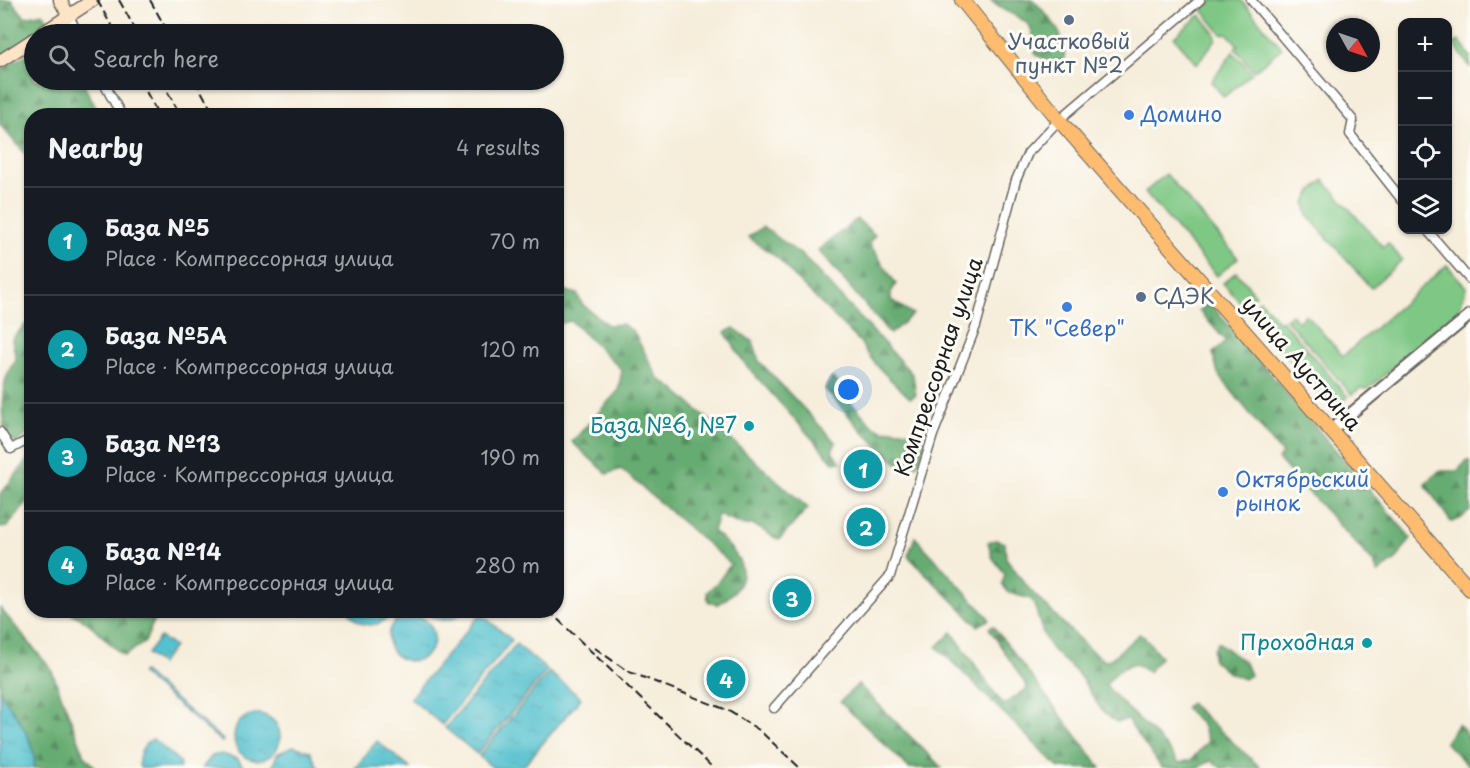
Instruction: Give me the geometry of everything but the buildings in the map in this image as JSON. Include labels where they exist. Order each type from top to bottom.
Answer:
[{"type":"main road","points":[[60,0],[69,16]]},
{"type":"main road","points":[[57,24],[93,0]]},
{"type":"main road","name":"улица Аустрина","points":[[962,0],[1059,120],[1470,590]]},
{"type":"main road","points":[[0,61],[24,45]]},
{"type":"street","name":"Компрессорная улица","points":[[774,708],[890,576],[933,435],[976,326],[1016,180],[1028,153],[1059,120],[1200,0]]},
{"type":"street","points":[[1251,0],[1353,120],[1350,134],[1398,195]]},
{"type":"street","points":[[69,16],[73,24]]},
{"type":"street","points":[[108,90],[118,108]]},
{"type":"street","points":[[1430,234],[1470,280]]},
{"type":"street","points":[[1331,430],[1470,315]]},
{"type":"street","points":[[0,432],[11,449],[24,444]]},
{"type":"green space","points":[[0,0],[11,0],[25,17],[43,13],[51,24],[24,24],[24,41],[0,57]]},
{"type":"green space","points":[[991,0],[1033,0],[1056,26],[1063,42],[1064,59],[1053,63],[1036,55],[1030,27],[1022,19],[1000,8]]},
{"type":"green space","points":[[1213,0],[1241,0],[1282,48],[1254,71],[1235,48],[1238,45],[1227,33],[1222,34],[1202,10]]},
{"type":"green space","points":[[1200,15],[1215,33],[1216,39],[1197,64],[1174,37]]},
{"type":"green space","points":[[1459,41],[1470,56],[1470,67],[1454,44]]},
{"type":"green space","points":[[1233,52],[1252,73],[1224,97],[1211,82]]},
{"type":"green space","points":[[24,56],[24,90],[86,90],[96,108],[24,108],[24,152],[0,125],[0,70]]},
{"type":"green space","points":[[1166,174],[1238,258],[1217,276],[1145,192]]},
{"type":"green space","points":[[1324,180],[1383,247],[1388,243],[1402,260],[1371,288],[1308,216],[1305,203],[1312,191]]},
{"type":"green space","points":[[857,219],[875,235],[869,243],[896,284],[891,292],[891,300],[913,314],[890,334],[818,250]]},
{"type":"green space","points":[[763,227],[803,256],[913,375],[916,395],[910,398],[896,385],[876,365],[860,342],[796,279],[779,259],[748,237]]},
{"type":"green space","points":[[1447,265],[1466,287],[1459,312],[1368,389],[1360,388],[1352,395],[1286,319],[1291,314],[1298,322],[1306,314],[1343,356]]},
{"type":"green space","points":[[1236,272],[1256,295],[1243,306],[1223,283]]},
{"type":"green space","points":[[564,290],[577,294],[582,304],[608,325],[622,324],[633,331],[659,379],[674,389],[808,508],[779,540],[754,525],[741,525],[718,515],[713,531],[738,559],[742,568],[742,578],[730,596],[717,605],[708,601],[707,592],[731,564],[621,469],[607,474],[572,442],[618,391],[622,370],[571,321],[564,322]]},
{"type":"green space","points":[[1260,300],[1279,322],[1282,320],[1348,397],[1333,410],[1248,310]]},
{"type":"green space","points":[[1209,302],[1411,538],[1396,560],[1378,573],[1373,562],[1278,459],[1282,454],[1218,374],[1213,353],[1226,341],[1199,311]]},
{"type":"green space","points":[[24,326],[24,437],[17,443],[6,438],[2,408],[4,387],[16,360],[12,339]]},
{"type":"green space","points":[[734,328],[753,342],[759,361],[836,443],[832,451],[841,462],[833,462],[745,364],[725,332]]},
{"type":"green space","points":[[832,378],[837,382],[834,389],[841,392],[872,425],[883,431],[912,432],[926,442],[917,465],[900,466],[862,431],[825,389]]},
{"type":"green space","points":[[1467,461],[1470,461],[1470,511],[1460,519],[1451,522],[1425,484],[1439,471],[1457,471]]},
{"type":"green space","points":[[24,465],[24,506],[7,527],[0,528],[0,494]]},
{"type":"green space","points":[[915,537],[989,620],[978,626],[908,556]]},
{"type":"green space","points":[[996,540],[1005,543],[1006,558],[1030,590],[1089,649],[1105,661],[1112,658],[1139,634],[1144,636],[1161,657],[1148,672],[1136,664],[1131,665],[1119,671],[1106,685],[1162,742],[1179,763],[1191,760],[1208,741],[1202,725],[1185,708],[1190,703],[1261,768],[1221,768],[1211,760],[1198,768],[1162,768],[1127,720],[1117,722],[1110,718],[1099,706],[1081,678],[1050,647],[1044,637],[1031,599],[1009,593],[1002,584],[1005,574],[992,557],[988,542]]},
{"type":"green space","points":[[0,608],[51,669],[85,756],[96,768],[34,768],[32,747],[28,738],[4,703],[0,693]]},
{"type":"green space","points":[[80,618],[155,618],[145,642],[124,656]]},
{"type":"green space","points":[[993,626],[1101,768],[1059,768],[937,647],[952,632],[1003,705],[1028,688],[989,628]]},
{"type":"green space","points":[[1218,642],[1245,663],[1250,675],[1244,679],[1227,672],[1213,660],[1213,649]]},
{"type":"green space","points":[[858,684],[942,768],[909,768],[840,702]]},
{"type":"green space","points":[[1458,724],[1467,737],[1470,768],[1445,742]]},
{"type":"water","points":[[354,618],[386,618],[377,624],[359,622]]},
{"type":"water","points":[[401,618],[421,618],[432,629],[434,638],[432,647],[420,659],[411,661],[402,659],[390,647],[388,638],[390,629]]},
{"type":"water","points":[[435,618],[452,618],[445,620]]},
{"type":"water","points":[[478,618],[486,618],[512,640],[442,725],[410,698]]},
{"type":"water","points":[[160,637],[174,647],[160,664],[147,654]]},
{"type":"water","points":[[516,644],[547,670],[477,754],[445,728]]},
{"type":"water","points":[[143,672],[223,740],[222,742],[141,674]]},
{"type":"water","points":[[549,672],[581,698],[522,768],[493,768],[479,756]]},
{"type":"water","points":[[0,692],[29,738],[34,768],[0,768]]},
{"type":"water","points":[[257,714],[273,721],[280,737],[273,753],[257,760],[241,753],[234,737],[241,721]]},
{"type":"water","points":[[153,739],[180,762],[180,768],[140,768],[141,751]]},
{"type":"water","points":[[377,741],[410,768],[355,768]]},
{"type":"water","points":[[293,746],[310,751],[318,768],[272,768],[277,754]]},
{"type":"water","points":[[221,754],[238,759],[244,768],[202,768],[212,756]]},
{"type":"railway","points":[[97,0],[110,24]]},
{"type":"railway","points":[[119,0],[132,24]]},
{"type":"railway","points":[[150,0],[163,24]]},
{"type":"railway","points":[[145,90],[155,108]]},
{"type":"railway","points":[[167,90],[177,108]]},
{"type":"railway","points":[[201,90],[211,108]]},
{"type":"railway","points":[[556,618],[713,768]]},
{"type":"railway","points":[[595,648],[627,671],[727,710],[759,730],[800,768]]},
{"type":"place","name":"Участковый пункт №2","points":[[1069,20]]},
{"type":"place","name":"Домино","points":[[1129,115]]},
{"type":"place","name":"СДЭК","points":[[1141,297]]},
{"type":"place","name":"ТК \"Север\"","points":[[1067,307]]},
{"type":"place","name":"База №6, №7","points":[[749,426]]},
{"type":"place","name":"База №5","points":[[863,469]]},
{"type":"place","name":"Октябрьский рынок","points":[[1223,492]]},
{"type":"place","name":"База №5А","points":[[866,527]]},
{"type":"place","name":"База №13","points":[[792,598]]},
{"type":"place","name":"Проходная","points":[[1367,643]]},
{"type":"place","name":"База №14","points":[[726,679]]}]
